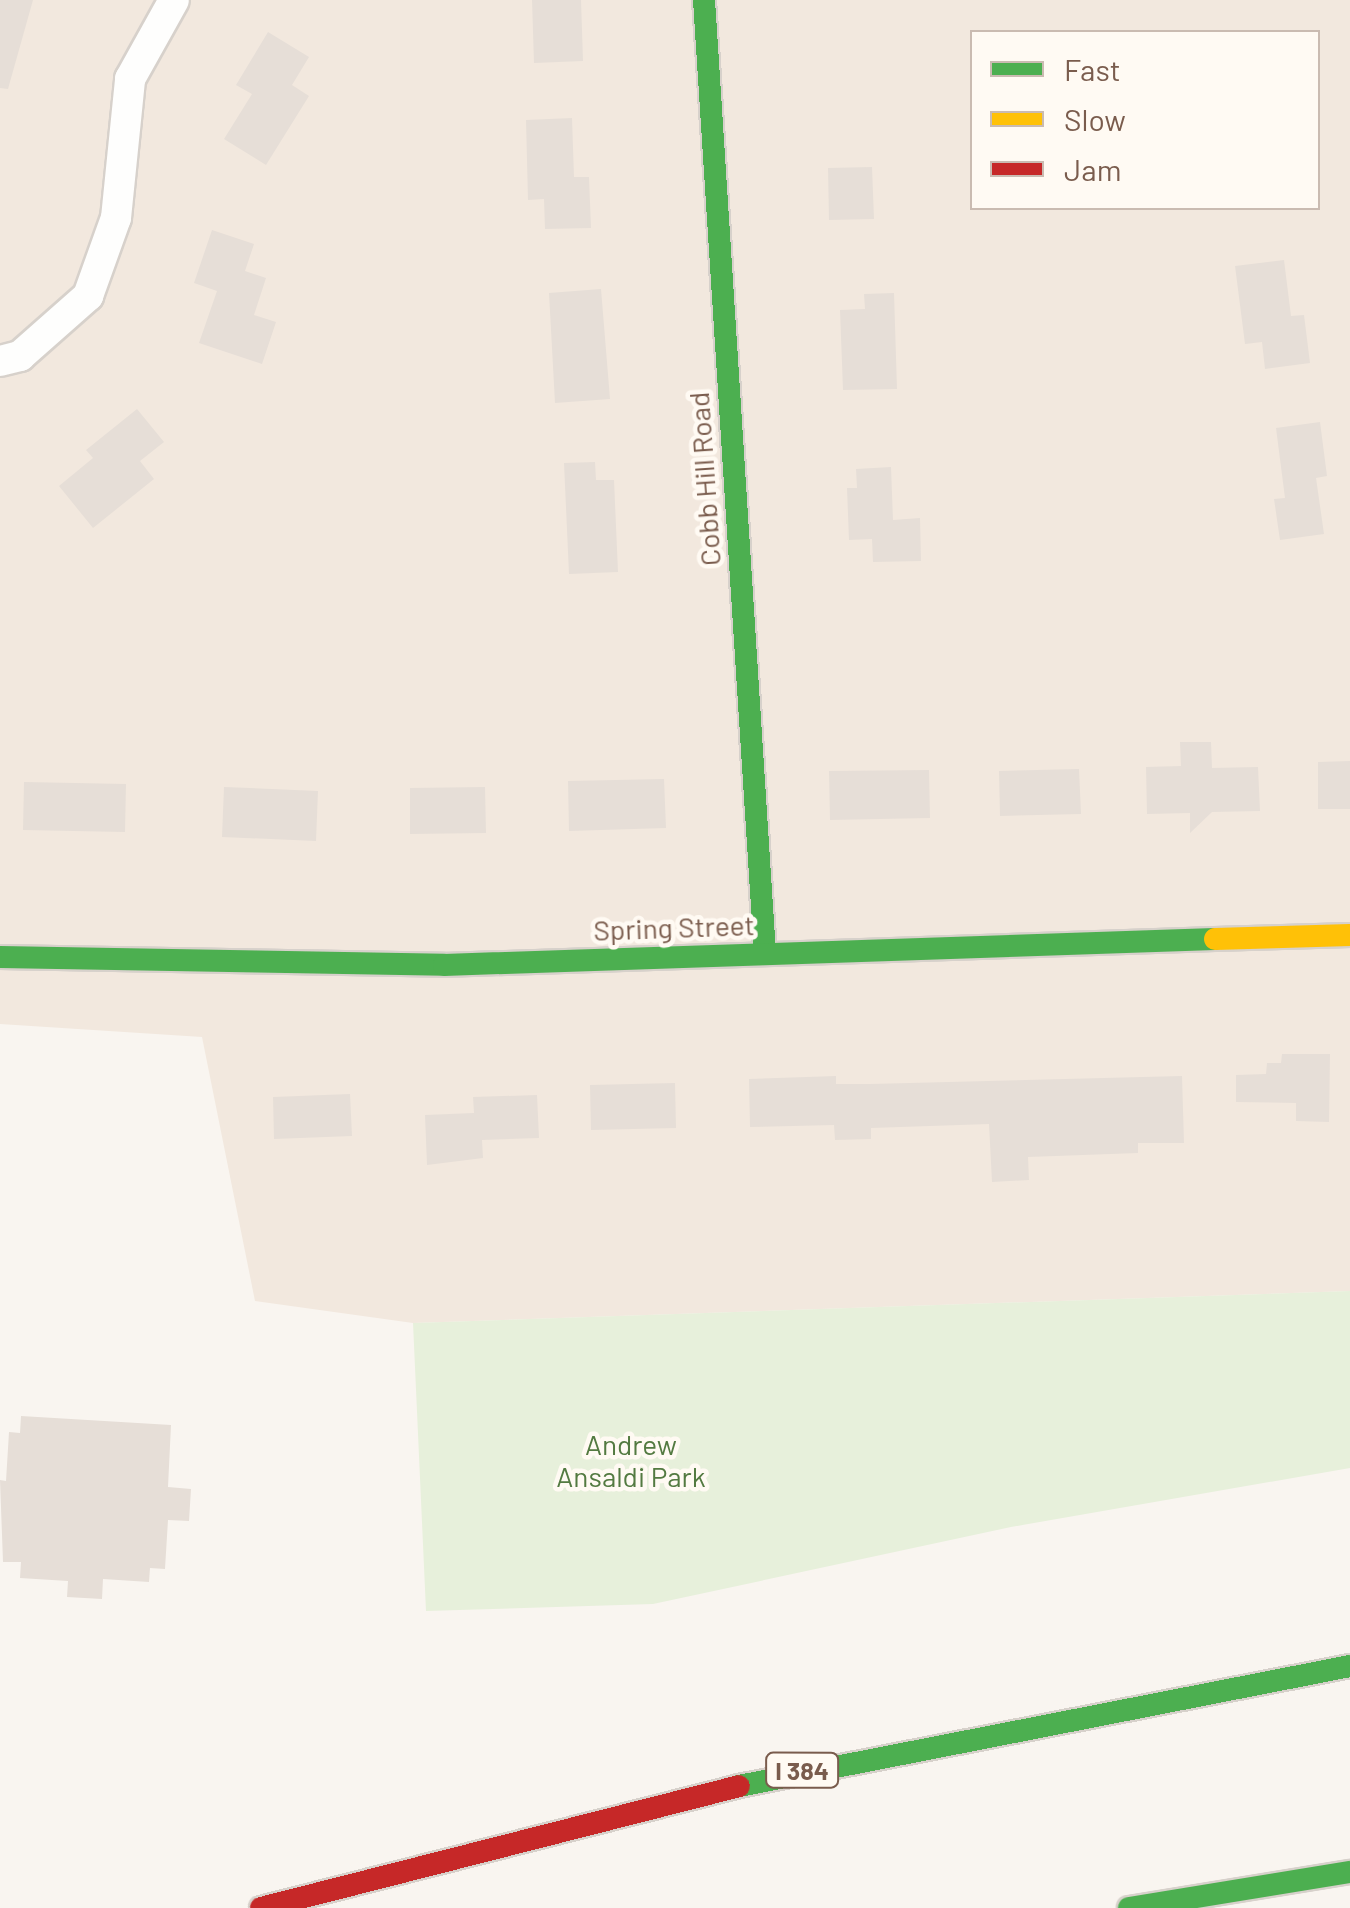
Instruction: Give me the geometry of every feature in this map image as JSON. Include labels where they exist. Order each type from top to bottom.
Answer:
[{"type":"main road","name":"Cobb Hill Road","points":[[704,0],[765,954]]},
{"type":"main road","name":"Spring Street","points":[[0,957],[444,964],[1350,934]]},
{"type":"main road","name":"I 384","points":[[261,1908],[807,1769],[1350,1666]]},
{"type":"main road","points":[[1129,1908],[1350,1872]]},
{"type":"street","points":[[0,361],[20,356],[88,296],[116,218],[130,79],[174,0]]},
{"type":"shaded area","points":[[0,0],[1350,0],[1350,1291],[413,1323],[255,1301],[202,1037],[0,1024]]},
{"type":"green space","name":"Andrew Ansaldi Park","points":[[1350,1291],[1350,1468],[1011,1527],[653,1604],[426,1611],[413,1323]]},
{"type":"building","points":[[0,0],[33,0],[8,89],[0,88]]},
{"type":"building","points":[[532,0],[581,0],[583,61],[534,63]]},
{"type":"building","points":[[268,32],[309,57],[292,85],[309,96],[266,165],[224,139],[252,94],[236,85]]},
{"type":"building","points":[[572,118],[574,177],[589,177],[591,228],[545,229],[544,199],[528,200],[526,120]]},
{"type":"building","points":[[872,167],[874,219],[829,220],[828,168]]},
{"type":"building","points":[[212,230],[254,244],[245,271],[266,278],[254,315],[276,322],[262,364],[199,343],[217,291],[194,283]]},
{"type":"building","points":[[1284,260],[1291,316],[1304,315],[1310,363],[1265,369],[1262,342],[1245,344],[1235,266]]},
{"type":"building","points":[[601,289],[610,399],[555,403],[549,293]]},
{"type":"building","points":[[894,293],[897,389],[843,390],[840,310],[865,309],[864,294]]},
{"type":"building","points":[[137,409],[164,442],[140,461],[154,479],[93,528],[59,486],[93,458],[86,450]]},
{"type":"building","points":[[1320,422],[1327,476],[1316,478],[1324,534],[1280,540],[1274,499],[1285,498],[1276,428]]},
{"type":"building","points":[[595,462],[596,480],[614,480],[618,572],[569,574],[564,463]]},
{"type":"building","points":[[891,467],[893,520],[920,518],[921,561],[873,562],[872,539],[849,540],[847,488],[857,488],[856,469]]},
{"type":"building","points":[[1180,742],[1211,742],[1212,768],[1258,767],[1260,811],[1212,812],[1190,833],[1190,813],[1147,814],[1146,767],[1181,766]]},
{"type":"building","points":[[1350,761],[1350,809],[1318,809],[1318,762]]},
{"type":"building","points":[[1079,769],[1081,814],[1000,816],[999,771]]},
{"type":"building","points":[[929,770],[930,818],[830,820],[829,771]]},
{"type":"building","points":[[664,779],[666,828],[569,831],[568,781]]},
{"type":"building","points":[[24,782],[126,784],[125,832],[23,830]]},
{"type":"building","points":[[224,787],[318,791],[316,841],[222,837]]},
{"type":"building","points":[[485,787],[486,833],[410,834],[410,788]]},
{"type":"building","points":[[1282,1054],[1330,1054],[1329,1122],[1296,1121],[1296,1103],[1236,1102],[1236,1075],[1266,1074],[1267,1063],[1281,1063]]},
{"type":"building","points":[[836,1076],[836,1084],[870,1084],[1182,1076],[1184,1143],[1138,1143],[1138,1153],[1028,1157],[1029,1180],[992,1182],[989,1124],[871,1128],[871,1139],[835,1140],[834,1125],[750,1127],[749,1079]]},
{"type":"building","points":[[675,1083],[676,1128],[591,1130],[590,1085]]},
{"type":"building","points":[[350,1094],[352,1136],[274,1139],[273,1097]]},
{"type":"building","points":[[537,1095],[539,1138],[482,1140],[483,1158],[427,1165],[425,1115],[474,1113],[473,1097]]},
{"type":"building","points":[[21,1416],[171,1425],[168,1487],[191,1489],[189,1521],[168,1520],[165,1569],[150,1568],[149,1582],[103,1579],[102,1599],[67,1597],[68,1581],[20,1578],[21,1562],[3,1562],[0,1480],[6,1481],[9,1432],[20,1433]]},
{"type":"traffic: fast","points":[[704,0],[765,954]]},
{"type":"traffic: fast","points":[[0,957],[444,965],[1215,939]]},
{"type":"traffic: fast","points":[[739,1786],[1350,1666]]},
{"type":"traffic: fast","points":[[1129,1908],[1350,1872]]},
{"type":"traffic: slow","points":[[1215,939],[1350,935]]},
{"type":"traffic: jam","points":[[261,1908],[739,1786]]}]
